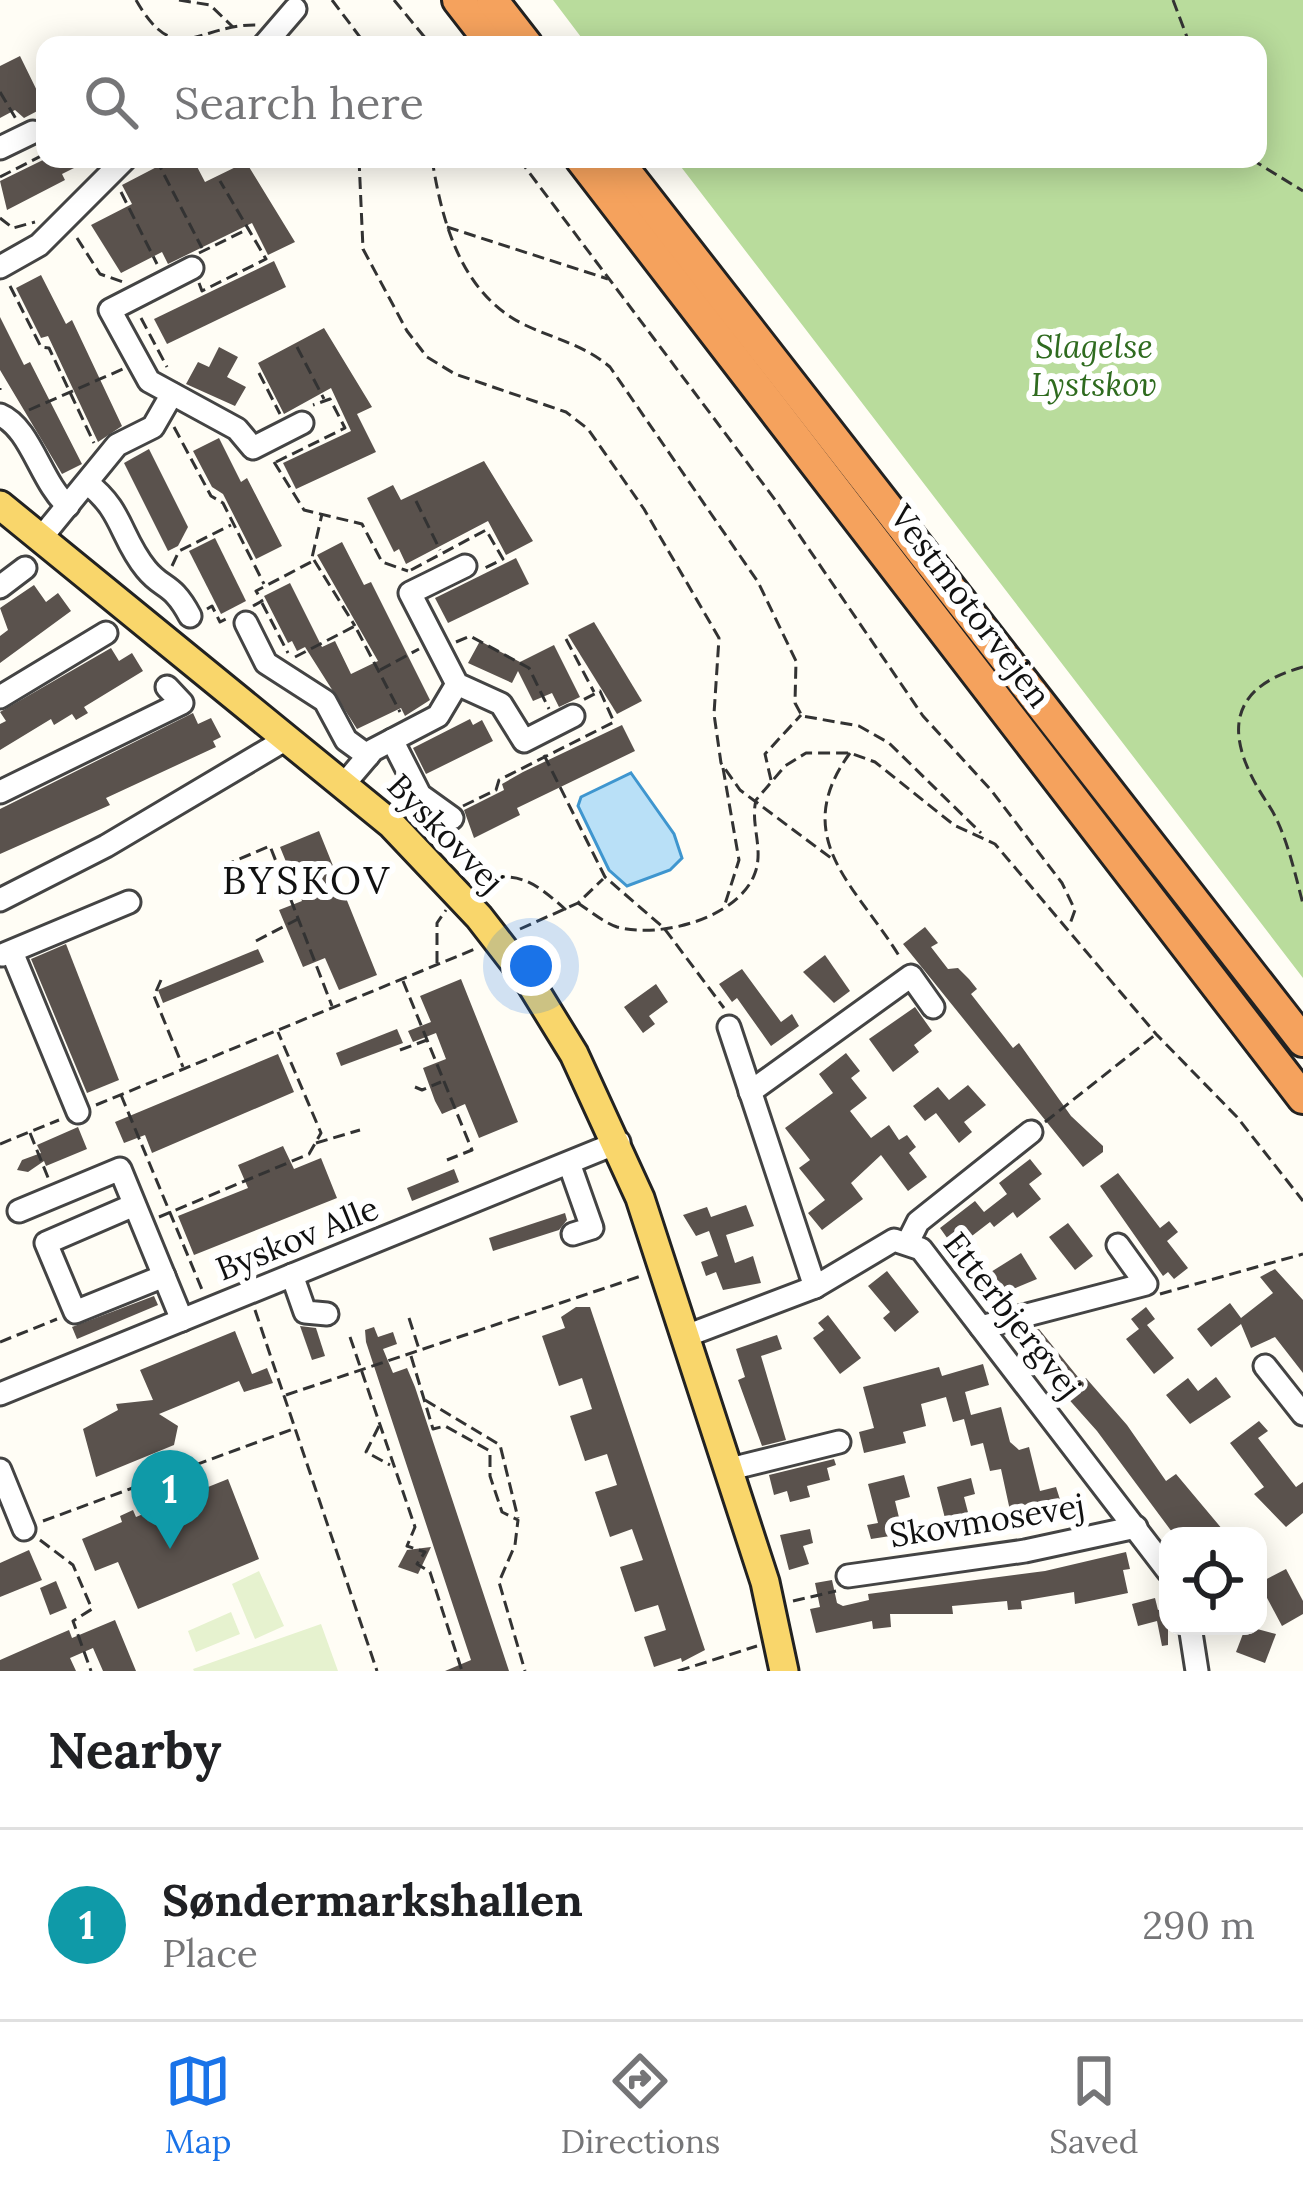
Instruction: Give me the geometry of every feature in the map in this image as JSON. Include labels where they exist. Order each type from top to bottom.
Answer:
[{"type":"highway","points":[[458,0],[486,36]]},
{"type":"highway","points":[[492,0],[520,36]]},
{"type":"highway","name":"Vestmotorvejen","points":[[588,168],[1303,1098]]},
{"type":"highway","name":"Vestmotorvejen","points":[[623,168],[1303,1041]]},
{"type":"main road","name":"Byskovvej","points":[[0,505],[345,783],[460,896],[531,984],[619,1142],[730,1469],[771,1606],[784,1671]]},
{"type":"street","points":[[272,36],[295,9]]},
{"type":"street","points":[[0,148],[29,127]]},
{"type":"street","points":[[3,274],[115,168]]},
{"type":"street","points":[[198,260],[110,310],[135,363],[149,381],[238,429],[253,448],[292,422]]},
{"type":"street","points":[[40,538],[117,446],[153,427],[180,398]]},
{"type":"street","points":[[6,418],[49,490],[68,506]]},
{"type":"street","points":[[87,483],[112,501],[147,571],[175,587],[190,616]]},
{"type":"street","points":[[465,566],[410,593],[442,643],[458,684],[501,704],[524,741],[573,716]]},
{"type":"street","points":[[0,587],[26,568]]},
{"type":"street","points":[[246,623],[266,663],[325,701],[346,740],[368,756]]},
{"type":"street","points":[[0,697],[106,633]]},
{"type":"street","points":[[345,783],[368,756],[438,716],[458,684]]},
{"type":"street","points":[[0,792],[182,703],[167,687]]},
{"type":"street","points":[[0,900],[95,851],[288,738]]},
{"type":"street","points":[[397,738],[420,795],[452,818]]},
{"type":"street","points":[[78,1112],[6,954],[129,902]]},
{"type":"street","points":[[750,1092],[911,976],[933,1007]]},
{"type":"street","points":[[729,1027],[815,1287]]},
{"type":"street","points":[[909,1240],[918,1222],[1031,1132]]},
{"type":"street","name":"Byskov Alle","points":[[0,1394],[619,1142]]},
{"type":"street","points":[[568,1162],[592,1228],[573,1234]]},
{"type":"street","points":[[20,1211],[120,1169],[182,1320]]},
{"type":"street","points":[[134,1205],[46,1243],[75,1312],[164,1276]]},
{"type":"street","name":"Etterbjergvej","points":[[686,1336],[815,1287],[894,1240],[909,1240],[1159,1558]]},
{"type":"street","points":[[981,1327],[1146,1284],[1118,1245]]},
{"type":"street","points":[[292,1275],[305,1312],[327,1313]]},
{"type":"street","points":[[1265,1366],[1303,1414]]},
{"type":"street","points":[[730,1469],[839,1442]]},
{"type":"street","points":[[0,1470],[24,1528]]},
{"type":"street","name":"Skovmosevej","points":[[848,1576],[1024,1551],[1136,1527]]},
{"type":"street","points":[[1193,1635],[1203,1669]]},
{"type":"path","points":[[136,0],[157,31],[169,36]]},
{"type":"path","points":[[179,0],[210,5],[234,28]]},
{"type":"path","points":[[332,0],[359,36]]},
{"type":"path","points":[[394,0],[424,36]]},
{"type":"path","points":[[1172,0],[1186,36]]},
{"type":"path","points":[[208,36],[261,26],[267,36]]},
{"type":"path","points":[[0,92],[14,119],[29,127]]},
{"type":"path","points":[[0,177],[36,159]]},
{"type":"path","points":[[119,168],[165,282]]},
{"type":"path","points":[[160,168],[198,260],[202,291],[266,259],[252,232],[244,231],[198,260]]},
{"type":"path","points":[[359,168],[363,249],[371,271],[427,358],[455,374],[566,412],[587,429],[719,638],[714,714],[739,847],[736,882],[724,906]]},
{"type":"path","points":[[433,168],[443,226],[499,308],[522,324],[591,351],[629,393],[758,582],[796,661],[795,703],[801,715]]},
{"type":"path","points":[[526,168],[776,501],[923,716],[991,790],[1063,883],[1075,910],[1070,926]]},
{"type":"path","points":[[1266,168],[1303,191]]},
{"type":"path","points":[[220,182],[244,231]]},
{"type":"path","points":[[443,226],[597,280],[609,279]]},
{"type":"path","points":[[3,274],[98,451],[107,457]]},
{"type":"path","points":[[297,347],[324,399]]},
{"type":"path","points":[[6,418],[135,363]]},
{"type":"path","points":[[259,373],[292,422]]},
{"type":"path","points":[[180,398],[174,429],[264,584]]},
{"type":"path","points":[[416,501],[441,552]]},
{"type":"path","points":[[322,514],[313,560],[355,626],[400,714],[397,738]]},
{"type":"path","points":[[165,581],[179,550],[232,524]]},
{"type":"path","points":[[313,560],[256,591],[291,658],[355,626]]},
{"type":"path","points":[[190,616],[212,606],[220,622],[262,601]]},
{"type":"path","points":[[378,670],[470,636],[529,668],[552,715],[540,720]]},
{"type":"path","points":[[566,639],[595,694]]},
{"type":"path","points":[[1303,667],[1251,697],[1239,710],[1236,726],[1246,770],[1268,804],[1303,904]]},
{"type":"path","points":[[772,782],[765,754],[801,715]]},
{"type":"path","points":[[801,715],[860,726],[889,743],[1070,926],[1156,1034],[1237,1117],[1303,1201]]},
{"type":"path","points":[[578,903],[613,926],[664,928],[724,906],[748,886],[757,868],[756,800],[806,753],[850,753],[874,762],[954,826],[982,835]]},
{"type":"path","points":[[831,859],[822,806],[828,782],[850,753]]},
{"type":"path","points":[[452,818],[457,809],[496,790],[500,781],[544,757],[604,877],[664,928],[732,1018],[729,1027]]},
{"type":"path","points":[[721,763],[740,790],[831,859],[911,976]]},
{"type":"path","points":[[224,866],[270,846],[333,1007]]},
{"type":"path","points":[[437,965],[436,923],[460,896],[497,876],[518,876],[538,884],[566,910]]},
{"type":"path","points":[[518,930],[578,903],[604,877]]},
{"type":"path","points":[[256,940],[299,919]]},
{"type":"path","points":[[202,1292],[121,1095],[475,950]]},
{"type":"path","points":[[161,980],[154,996],[184,1069]]},
{"type":"path","points":[[402,980],[472,1150],[447,1160]]},
{"type":"path","points":[[169,1213],[309,1154],[321,1133],[278,1030]]},
{"type":"path","points":[[1031,1132],[1140,1052],[1156,1034]]},
{"type":"path","points":[[400,1051],[427,1040]]},
{"type":"path","points":[[416,1087],[422,1090],[444,1081]]},
{"type":"path","points":[[315,1143],[360,1130]]},
{"type":"path","points":[[29,1132],[55,1196]]},
{"type":"path","points":[[1146,1284],[1155,1295],[1303,1254]]},
{"type":"path","points":[[284,1396],[664,1269]]},
{"type":"path","points":[[249,1293],[377,1671]]},
{"type":"path","points":[[0,1342],[75,1312]]},
{"type":"path","points":[[409,1318],[419,1351]]},
{"type":"path","points":[[350,1337],[415,1527],[406,1546],[424,1552],[417,1564],[430,1572],[462,1671]]},
{"type":"path","points":[[410,1354],[433,1429],[445,1426],[490,1451],[490,1476],[502,1512],[518,1520]]},
{"type":"path","points":[[425,1400],[500,1445],[518,1520],[515,1545],[499,1582],[525,1671]]},
{"type":"path","points":[[379,1424],[365,1452],[394,1467]]},
{"type":"path","points":[[24,1528],[295,1428]]},
{"type":"path","points":[[24,1528],[73,1565],[92,1609],[73,1621],[91,1671]]},
{"type":"path","points":[[771,1606],[839,1590],[848,1576]]},
{"type":"path","points":[[678,1671],[766,1643]]},
{"type":"green space","name":"Slagelse Lystskov","points":[[553,0],[1303,0],[1303,978],[682,168],[1267,168],[1267,36],[580,36]]},
{"type":"green space","points":[[259,1571],[284,1626],[255,1639],[232,1584]]},
{"type":"green space","points":[[231,1612],[240,1634],[196,1652],[188,1631]]},
{"type":"green space","points":[[321,1624],[338,1671],[193,1669]]},
{"type":"water","points":[[631,773],[674,834],[682,858],[670,870],[627,886],[609,870],[578,806],[581,797]]},
{"type":"building","points":[[20,56],[36,89],[36,112],[24,118],[15,110],[0,118],[0,66]]},
{"type":"building","points":[[36,163],[36,168],[74,168],[62,174],[65,180],[7,210],[0,181]]},
{"type":"building","points":[[155,168],[198,168],[205,182],[234,168],[250,168],[295,242],[268,255],[252,223],[168,264],[162,252],[121,273],[91,225],[132,204],[122,185]]},
{"type":"building","points":[[274,261],[286,287],[167,344],[154,319]]},
{"type":"building","points":[[41,275],[66,324],[72,320],[122,426],[98,442],[48,336],[41,338],[16,288]]},
{"type":"building","points":[[0,317],[24,365],[30,362],[82,464],[62,474],[0,370]]},
{"type":"building","points":[[324,328],[372,407],[357,414],[376,452],[296,489],[283,463],[351,431],[331,388],[284,414],[258,363]]},
{"type":"building","points":[[219,347],[238,357],[227,377],[246,387],[235,406],[186,384],[198,362],[209,367]]},
{"type":"building","points":[[219,438],[241,482],[247,478],[282,546],[256,559],[223,494],[212,487],[193,451]]},
{"type":"building","points":[[149,449],[188,527],[178,546],[168,551],[124,463]]},
{"type":"building","points":[[484,461],[533,541],[506,555],[488,521],[406,564],[399,549],[394,552],[367,498],[393,485],[401,500]]},
{"type":"building","points":[[215,538],[246,601],[221,614],[189,551]]},
{"type":"building","points":[[342,542],[364,585],[371,582],[430,700],[405,716],[401,708],[357,729],[305,647],[297,651],[292,641],[288,643],[264,596],[290,583],[322,647],[335,641],[351,674],[378,661],[317,555]]},
{"type":"building","points":[[516,558],[529,584],[448,623],[435,598]]},
{"type":"building","points":[[34,585],[46,602],[58,593],[71,611],[0,663],[0,636],[8,630],[0,608]]},
{"type":"building","points":[[594,622],[642,701],[617,714],[568,635]]},
{"type":"building","points":[[480,641],[520,662],[554,645],[580,697],[559,707],[552,693],[533,701],[518,671],[512,683],[468,663]]},
{"type":"building","points":[[111,648],[119,661],[132,653],[143,671],[84,707],[88,713],[76,720],[72,714],[54,725],[51,719],[0,750],[0,724],[6,721],[0,712]]},
{"type":"building","points":[[193,713],[198,724],[211,718],[221,737],[213,741],[216,747],[106,798],[110,805],[0,854],[0,809]]},
{"type":"building","points":[[470,719],[473,725],[482,720],[493,741],[426,774],[413,748]]},
{"type":"building","points":[[622,725],[635,751],[517,808],[520,815],[474,838],[464,810],[504,790],[502,784],[523,772]]},
{"type":"building","points":[[319,831],[377,975],[339,990],[325,958],[303,967],[279,910],[302,901],[280,847]]},
{"type":"building","points":[[925,927],[938,943],[931,947],[948,969],[958,968],[969,979],[977,989],[971,994],[1013,1048],[1019,1043],[1071,1116],[1103,1146],[1103,1152],[1083,1167],[903,944]]},
{"type":"building","points":[[66,944],[119,1080],[87,1093],[31,959]]},
{"type":"building","points":[[258,949],[264,962],[163,1003],[158,990]]},
{"type":"building","points":[[825,955],[850,991],[834,1003],[803,972]]},
{"type":"building","points":[[742,969],[781,1022],[792,1014],[799,1026],[771,1046],[737,998],[732,1002],[719,984]]},
{"type":"building","points":[[461,979],[518,1122],[479,1138],[465,1104],[442,1114],[435,1101],[423,1068],[446,1059],[436,1033],[413,1042],[408,1031],[431,1022],[420,996]]},
{"type":"building","points":[[656,984],[668,1002],[649,1016],[655,1024],[643,1033],[624,1007]]},
{"type":"building","points":[[915,1007],[932,1031],[914,1045],[919,1052],[893,1072],[869,1039]]},
{"type":"building","points":[[397,1029],[403,1043],[341,1066],[336,1053]]},
{"type":"building","points":[[846,1053],[860,1071],[851,1078],[867,1098],[850,1111],[871,1138],[889,1125],[899,1140],[907,1135],[916,1147],[909,1153],[927,1177],[908,1191],[881,1155],[851,1183],[863,1199],[822,1230],[808,1213],[825,1200],[799,1168],[810,1160],[785,1128],[833,1093],[819,1074]]},
{"type":"building","points":[[278,1054],[294,1092],[152,1153],[145,1135],[124,1143],[115,1122]]},
{"type":"building","points":[[968,1085],[986,1105],[964,1122],[972,1132],[959,1143],[936,1113],[925,1121],[913,1106],[938,1087],[949,1100]]},
{"type":"building","points":[[78,1127],[87,1149],[46,1166],[44,1161],[28,1172],[17,1170],[22,1160],[41,1153],[37,1145]]},
{"type":"building","points":[[283,1146],[294,1169],[321,1158],[337,1198],[194,1255],[178,1216],[248,1188],[238,1165]]},
{"type":"building","points":[[1030,1159],[1042,1174],[1029,1184],[1041,1199],[1017,1218],[1013,1212],[994,1227],[990,1222],[955,1249],[940,1228],[975,1201],[984,1212],[1007,1194],[999,1183]]},
{"type":"building","points":[[454,1169],[459,1182],[412,1201],[407,1188]]},
{"type":"building","points":[[1118,1173],[1160,1228],[1169,1221],[1178,1232],[1167,1241],[1188,1268],[1174,1279],[1168,1272],[1163,1276],[1100,1186]]},
{"type":"building","points":[[746,1205],[754,1226],[726,1235],[735,1263],[753,1256],[761,1283],[723,1290],[716,1272],[706,1276],[701,1262],[718,1256],[709,1231],[696,1236],[683,1215],[707,1207],[711,1217]]},
{"type":"building","points":[[565,1213],[567,1220],[559,1230],[493,1251],[489,1238]]},
{"type":"building","points":[[1068,1223],[1093,1256],[1075,1270],[1049,1237]]},
{"type":"building","points":[[1021,1253],[1037,1279],[989,1299],[975,1282]]},
{"type":"building","points":[[1275,1269],[1303,1300],[1303,1373],[1275,1337],[1251,1348],[1241,1324],[1211,1347],[1197,1329],[1230,1303],[1241,1318],[1273,1293],[1260,1277]]},
{"type":"building","points":[[887,1271],[919,1312],[895,1332],[883,1318],[890,1312],[868,1286]]},
{"type":"building","points":[[154,1296],[158,1305],[77,1339],[72,1327]]},
{"type":"building","points":[[576,1307],[590,1307],[705,1650],[682,1662],[681,1658],[654,1667],[644,1637],[666,1630],[658,1605],[635,1612],[620,1567],[643,1560],[632,1529],[610,1537],[595,1492],[617,1485],[607,1454],[585,1461],[570,1416],[592,1409],[582,1378],[559,1386],[542,1336],[565,1328],[561,1317]]},
{"type":"building","points":[[1146,1307],[1155,1319],[1147,1325],[1174,1358],[1154,1374],[1126,1339],[1139,1329],[1131,1319]]},
{"type":"building","points":[[828,1315],[861,1358],[840,1374],[813,1338],[824,1330],[818,1323]]},
{"type":"building","points":[[300,1326],[316,1328],[325,1356],[312,1360]]},
{"type":"building","points":[[374,1327],[378,1337],[393,1332],[397,1344],[383,1349],[393,1373],[407,1368],[415,1387],[509,1671],[445,1671],[471,1660],[366,1342],[365,1330]]},
{"type":"building","points":[[1039,1329],[1082,1382],[1086,1378],[1127,1425],[1166,1481],[1176,1474],[1220,1527],[1168,1527],[1097,1431],[1024,1349],[1029,1345],[1021,1334]]},
{"type":"building","points":[[235,1331],[252,1374],[267,1368],[273,1383],[244,1392],[239,1381],[159,1414],[178,1426],[174,1445],[96,1477],[83,1429],[118,1410],[116,1404],[153,1400],[140,1370]]},
{"type":"building","points":[[777,1335],[782,1349],[761,1356],[786,1440],[762,1446],[738,1380],[745,1377],[736,1349]]},
{"type":"building","points":[[983,1364],[989,1385],[965,1392],[971,1415],[1001,1407],[1010,1442],[1019,1450],[1029,1447],[1040,1491],[1056,1487],[1065,1515],[1014,1529],[1001,1469],[990,1471],[983,1443],[971,1446],[964,1419],[953,1422],[946,1397],[921,1404],[926,1426],[903,1432],[906,1443],[864,1453],[859,1432],[874,1428],[863,1387],[939,1367],[942,1376]]},
{"type":"building","points":[[1216,1377],[1231,1397],[1190,1424],[1166,1395],[1188,1378],[1198,1391]]},
{"type":"building","points":[[1259,1421],[1268,1431],[1258,1438],[1296,1487],[1303,1482],[1303,1513],[1286,1527],[1254,1494],[1264,1487],[1230,1443]]},
{"type":"building","points":[[834,1459],[836,1465],[827,1468],[830,1480],[807,1486],[810,1497],[790,1502],[787,1491],[774,1495],[769,1475]]},
{"type":"building","points":[[904,1475],[910,1497],[895,1501],[903,1534],[871,1539],[867,1525],[878,1523],[868,1484]]},
{"type":"building","points":[[971,1478],[975,1494],[964,1497],[970,1520],[947,1526],[937,1487]]},
{"type":"building","points":[[228,1479],[259,1559],[138,1609],[118,1562],[95,1571],[82,1539],[122,1522],[120,1516],[133,1510],[136,1517],[195,1492],[193,1486],[206,1480],[208,1487]]},
{"type":"building","points":[[810,1529],[813,1543],[803,1546],[809,1564],[789,1570],[780,1535]]},
{"type":"building","points":[[431,1547],[418,1574],[398,1567],[407,1550]]},
{"type":"building","points":[[29,1550],[42,1580],[0,1597],[0,1563]]},
{"type":"building","points":[[1126,1552],[1130,1569],[1123,1570],[1128,1593],[1075,1604],[1074,1592],[1021,1601],[1022,1609],[1008,1610],[1007,1601],[952,1606],[953,1614],[890,1614],[891,1627],[873,1629],[872,1621],[816,1633],[810,1609],[820,1607],[815,1583],[832,1580],[837,1603],[843,1606],[869,1600],[868,1594],[1045,1571]]},
{"type":"building","points":[[1286,1569],[1303,1601],[1303,1614],[1282,1626],[1267,1598],[1267,1579]]},
{"type":"building","points":[[56,1581],[67,1608],[50,1615],[40,1588]]},
{"type":"building","points":[[1155,1598],[1159,1631],[1157,1621],[1138,1626],[1132,1604]]},
{"type":"building","points":[[115,1620],[136,1671],[103,1671],[93,1648],[70,1658],[76,1671],[0,1671],[0,1660],[69,1630],[72,1638]]},
{"type":"building","points":[[1276,1634],[1265,1663],[1236,1652],[1243,1635]]},
{"type":"place","name":"Søndermarkshallen","points":[[170,1549]]},
{"type":"district","name":"BYSKOV","points":[[307,880]]}]
